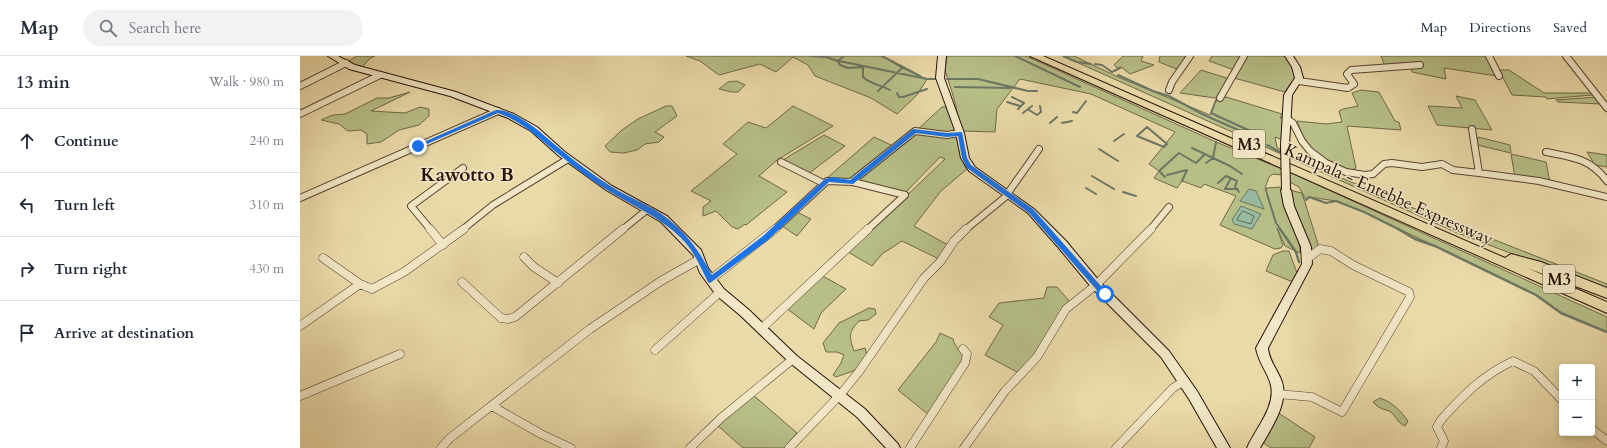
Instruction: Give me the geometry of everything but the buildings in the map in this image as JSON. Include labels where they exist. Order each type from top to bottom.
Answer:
[{"type":"highway","name":"Kampala - Entebbe Expressway","points":[[1034,56],[1532,276]]},
{"type":"highway","name":"M3","points":[[1051,56],[1192,120],[1302,166],[1607,300]]},
{"type":"highway","points":[[1511,259],[1537,265],[1607,293]]},
{"type":"highway","name":"M3","points":[[1532,276],[1607,308]]},
{"type":"highway","points":[[1532,276],[1541,284],[1607,313]]},
{"type":"street","points":[[332,56],[352,67],[453,94],[524,123],[568,159],[609,188],[664,219],[697,253],[710,280],[720,292],[793,359],[840,395],[875,426],[894,448]]},
{"type":"street","points":[[942,56],[940,78],[960,133],[966,163],[1037,217],[1096,285],[1165,354],[1184,381],[1224,448]]},
{"type":"street","points":[[1169,90],[1172,82],[1190,56]]},
{"type":"street","points":[[1220,98],[1244,56]]},
{"type":"street","points":[[1288,56],[1296,67],[1299,81]]},
{"type":"street","points":[[1489,56],[1499,76]]},
{"type":"street","points":[[1566,56],[1607,108]]},
{"type":"street","points":[[300,86],[346,63]]},
{"type":"street","points":[[1253,448],[1275,404],[1278,394],[1275,381],[1264,360],[1262,348],[1305,269],[1307,259],[1306,248],[1290,206],[1286,190],[1285,145],[1288,95],[1292,86],[1299,81],[1348,88],[1354,84],[1346,74],[1351,70],[1420,65]]},
{"type":"street","points":[[300,114],[380,75]]},
{"type":"street","points":[[300,198],[331,186],[424,143],[498,112]]},
{"type":"street","points":[[1286,118],[1294,122],[1304,144],[1309,150],[1327,164],[1347,172],[1374,174],[1384,164],[1392,163],[1422,167],[1442,164],[1453,170],[1539,181],[1607,197]]},
{"type":"street","points":[[1472,129],[1479,173]]},
{"type":"street","points":[[851,182],[914,131],[947,135],[960,133]]},
{"type":"street","points":[[789,448],[840,395],[867,360],[924,278],[940,262],[954,241],[1008,194],[1039,149]]},
{"type":"street","points":[[1546,152],[1590,162],[1599,170],[1607,181]]},
{"type":"street","points":[[323,258],[368,289],[377,288],[404,272],[443,245],[493,206],[568,159]]},
{"type":"street","points":[[781,162],[823,183]]},
{"type":"street","points":[[443,245],[411,206],[463,168]]},
{"type":"street","points":[[710,280],[766,238],[823,183],[833,179],[851,182],[905,196],[761,329]]},
{"type":"street","points":[[964,448],[1005,391],[1037,357],[1066,309],[1096,285],[1151,229],[1169,207]]},
{"type":"street","points":[[462,282],[504,319],[514,317],[648,209]]},
{"type":"street","points":[[1278,394],[1306,395],[1326,402],[1342,412],[1410,297],[1409,292],[1353,265],[1326,249],[1320,248],[1313,256],[1307,259]]},
{"type":"street","points":[[524,257],[534,267],[558,283]]},
{"type":"street","points":[[441,448],[450,438],[590,329],[662,281],[700,260]]},
{"type":"street","points":[[300,326],[360,284]]},
{"type":"street","points":[[655,350],[720,292]]},
{"type":"street","points":[[910,448],[965,363],[967,354],[964,349]]},
{"type":"street","points":[[300,396],[400,354]]},
{"type":"street","points":[[690,448],[722,418],[793,359]]},
{"type":"street","points":[[1441,448],[1444,441],[1437,427],[1448,411],[1462,395],[1486,376],[1513,361],[1519,362],[1532,369],[1559,397]]},
{"type":"street","points":[[1116,448],[1173,388],[1184,381]]},
{"type":"street","points":[[492,406],[541,434],[571,448]]},
{"type":"street","points":[[1595,431],[1607,441]]},
{"type":"shaded area","points":[[357,56],[375,56],[369,59],[361,69],[347,62]]},
{"type":"shaded area","points":[[686,56],[882,56],[902,68],[927,79],[917,95],[897,114],[871,98],[815,76],[808,65],[793,57],[776,72],[760,64],[719,75],[700,61]]},
{"type":"shaded area","points":[[947,56],[1026,56],[1216,142],[1282,169],[1282,175],[1273,174],[1269,177],[1265,188],[1267,194],[1266,188],[1282,187],[1296,229],[1300,245],[1300,253],[1285,246],[1277,228],[1283,245],[1281,248],[1275,249],[1220,225],[1236,196],[1204,184],[1201,188],[1182,181],[1177,188],[1154,178],[1159,171],[1149,164],[1175,132],[1091,94],[1020,79],[997,109],[995,132],[961,131],[955,102],[945,70]]},
{"type":"shaded area","points":[[1063,56],[1074,56],[1118,77],[1210,115],[1216,100],[1226,97],[1282,114],[1280,118],[1283,118],[1283,140],[1275,137],[1277,147],[1281,150],[1281,154]]},
{"type":"shaded area","points":[[1123,56],[1143,56],[1141,61],[1154,65],[1130,74],[1121,67],[1117,68],[1114,65]]},
{"type":"shaded area","points":[[1160,56],[1189,56],[1179,70],[1159,62]]},
{"type":"shaded area","points":[[1212,56],[1287,56],[1294,68],[1297,78],[1290,84],[1285,92],[1234,78],[1237,71],[1209,61]]},
{"type":"shaded area","points":[[1381,56],[1487,56],[1497,76],[1444,68],[1446,79],[1412,72],[1411,64],[1385,66]]},
{"type":"shaded area","points":[[1201,70],[1233,80],[1225,95],[1215,98],[1180,93]]},
{"type":"shaded area","points":[[1499,70],[1509,70],[1544,93],[1592,93],[1592,95],[1547,99],[1546,97],[1512,95]]},
{"type":"shaded area","points":[[737,81],[745,85],[738,92],[719,89],[728,82]]},
{"type":"shaded area","points":[[1361,90],[1379,92],[1395,121],[1399,122],[1401,130],[1347,126],[1356,168],[1350,171],[1332,164],[1310,149],[1302,135],[1297,121],[1326,124],[1342,122],[1339,111],[1358,106],[1352,93]]},
{"type":"shaded area","points":[[410,92],[371,111],[405,113],[420,107],[429,109],[429,116],[419,125],[399,130],[381,142],[367,144],[367,134],[361,130],[348,131],[339,124],[321,120],[333,115],[345,114],[377,98],[389,98]]},
{"type":"shaded area","points":[[1456,96],[1475,100],[1492,130],[1437,125],[1428,106],[1462,108]]},
{"type":"shaded area","points":[[1596,97],[1601,104],[1558,102],[1556,100]]},
{"type":"shaded area","points":[[666,106],[672,106],[677,116],[655,132],[664,137],[659,142],[645,144],[637,150],[624,153],[610,152],[605,146],[622,130],[638,119]]},
{"type":"shaded area","points":[[793,106],[833,126],[777,160],[759,176],[787,192],[746,225],[745,224],[738,229],[732,227],[716,211],[703,216],[703,207],[711,201],[691,191],[737,154],[723,144],[748,122],[766,128]]},
{"type":"shaded area","points":[[942,107],[946,107],[956,132],[951,134],[917,130]]},
{"type":"shaded area","points":[[915,133],[958,136],[965,167],[968,168],[940,192],[914,226],[948,245],[939,259],[902,241],[882,254],[872,266],[848,252],[945,159],[940,157],[905,193],[854,182]]},
{"type":"shaded area","points":[[824,135],[845,146],[808,174],[783,160]]},
{"type":"shaded area","points":[[874,137],[893,146],[849,182],[827,178]]},
{"type":"shaded area","points":[[1478,137],[1510,145],[1511,153],[1477,145]]},
{"type":"shaded area","points":[[1587,152],[1607,155],[1607,167],[1595,165]]},
{"type":"shaded area","points":[[1511,154],[1546,162],[1550,183],[1515,177]]},
{"type":"shaded area","points":[[1288,155],[1403,204],[1607,284],[1607,290],[1455,232],[1288,157]]},
{"type":"shaded area","points":[[1289,172],[1607,317],[1607,332],[1561,313],[1536,295],[1364,212],[1336,201],[1309,197],[1306,200],[1299,187],[1288,181]]},
{"type":"shaded area","points":[[1289,190],[1302,193],[1318,244],[1314,251],[1311,250],[1292,204]]},
{"type":"shaded area","points":[[797,212],[811,219],[797,236],[782,226]]},
{"type":"shaded area","points":[[1283,251],[1289,251],[1297,273],[1293,282],[1266,271],[1273,255]]},
{"type":"shaded area","points":[[821,275],[846,289],[821,313],[814,329],[786,308]]},
{"type":"shaded area","points":[[1047,287],[1057,287],[1070,302],[1036,357],[1019,373],[985,355],[1003,325],[989,317],[999,303],[1044,298]]},
{"type":"shaded area","points":[[869,308],[875,309],[876,314],[868,320],[859,321],[851,332],[850,338],[854,351],[865,348],[869,362],[853,371],[836,377],[833,375],[841,363],[844,355],[837,352],[826,352],[823,343],[839,323]]},
{"type":"shaded area","points":[[940,333],[953,339],[963,355],[964,362],[929,415],[898,390],[936,342]]},
{"type":"shaded area","points":[[752,394],[797,433],[784,448],[743,448],[717,425]]},
{"type":"shaded area","points":[[1380,398],[1396,407],[1408,421],[1405,426],[1399,422],[1392,413],[1381,409],[1373,402]]},
{"type":"shaded area","points":[[1277,412],[1315,437],[1309,448],[1271,448],[1261,441]]},
{"type":"water","points":[[1249,189],[1256,191],[1264,209],[1240,201]]},
{"type":"water","points":[[1241,206],[1261,214],[1252,229],[1234,224],[1232,220]]},
{"type":"waterway","points":[[811,56],[826,57],[838,61]]},
{"type":"waterway","points":[[838,61],[844,56]]},
{"type":"waterway","points":[[882,56],[920,76]]},
{"type":"waterway","points":[[1015,56],[1080,87]]},
{"type":"waterway","points":[[1063,56],[1077,62],[1091,64]]},
{"type":"waterway","points":[[838,61],[840,65],[848,68],[863,67],[863,77],[882,87]]},
{"type":"waterway","points":[[839,61],[897,73]]},
{"type":"waterway","points":[[1095,64],[1102,65],[1112,72],[1120,68]]},
{"type":"waterway","points":[[897,73],[902,68]]},
{"type":"waterway","points":[[882,87],[897,73]]},
{"type":"waterway","points":[[897,73],[927,79],[939,79]]},
{"type":"waterway","points":[[1118,75],[1153,91],[1169,96],[1202,114],[1254,137]]},
{"type":"waterway","points":[[947,79],[978,79],[1028,91],[1037,91]]},
{"type":"waterway","points":[[878,91],[882,87]]},
{"type":"waterway","points":[[882,87],[890,90]]},
{"type":"waterway","points":[[955,87],[1010,88]]},
{"type":"waterway","points":[[897,93],[899,97],[903,97],[927,89]]},
{"type":"waterway","points":[[1012,97],[1024,103],[1018,109]]},
{"type":"waterway","points":[[1216,100],[1211,113],[1259,135]]},
{"type":"waterway","points":[[1073,112],[1077,113],[1086,101]]},
{"type":"waterway","points":[[1007,102],[1020,106]]},
{"type":"waterway","points":[[1023,113],[1032,106]]},
{"type":"waterway","points":[[1029,110],[1037,115],[1041,112],[1040,106]]},
{"type":"waterway","points":[[1050,123],[1057,117]]},
{"type":"waterway","points":[[1062,123],[1072,121]]},
{"type":"waterway","points":[[1147,127],[1167,144],[1164,147],[1137,136],[1147,127]]},
{"type":"waterway","points":[[1114,141],[1124,134]]},
{"type":"waterway","points":[[1213,158],[1216,142]]},
{"type":"waterway","points":[[1267,145],[1280,152]]},
{"type":"waterway","points":[[1192,148],[1213,158]]},
{"type":"waterway","points":[[1099,149],[1118,161]]},
{"type":"waterway","points":[[1165,177],[1159,171],[1179,153],[1196,163],[1204,155]]},
{"type":"waterway","points":[[1206,163],[1213,158]]},
{"type":"waterway","points":[[1213,158],[1242,174]]},
{"type":"waterway","points":[[1167,175],[1187,170],[1182,181]]},
{"type":"waterway","points":[[1092,176],[1114,189]]},
{"type":"waterway","points":[[1218,183],[1226,176],[1231,178]]},
{"type":"waterway","points":[[1231,178],[1237,181],[1235,187],[1237,189]]},
{"type":"waterway","points":[[1231,178],[1225,189],[1237,189]]},
{"type":"waterway","points":[[1086,188],[1096,194]]},
{"type":"waterway","points":[[1123,192],[1136,196]]},
{"type":"waterway","points":[[1267,194],[1276,223],[1281,230]]},
{"type":"waterway","points":[[1306,200],[1309,197],[1326,203],[1336,201],[1364,212],[1398,229]]},
{"type":"waterway","points":[[1280,229],[1296,252],[1299,262]]},
{"type":"waterway","points":[[1398,229],[1415,239],[1435,246],[1536,295],[1561,313],[1607,332]]},
{"type":"district","name":"Kawotto B","points":[[467,174]]},
{"type":"route","points":[[418,146],[456,128],[498,112],[511,116],[534,129],[562,154],[609,188],[664,219],[697,253],[710,280],[766,238],[827,180],[833,179],[851,182],[914,131],[947,135],[960,133],[966,163],[969,167],[1008,193],[1031,211],[1062,244],[1087,276],[1105,294]]}]
